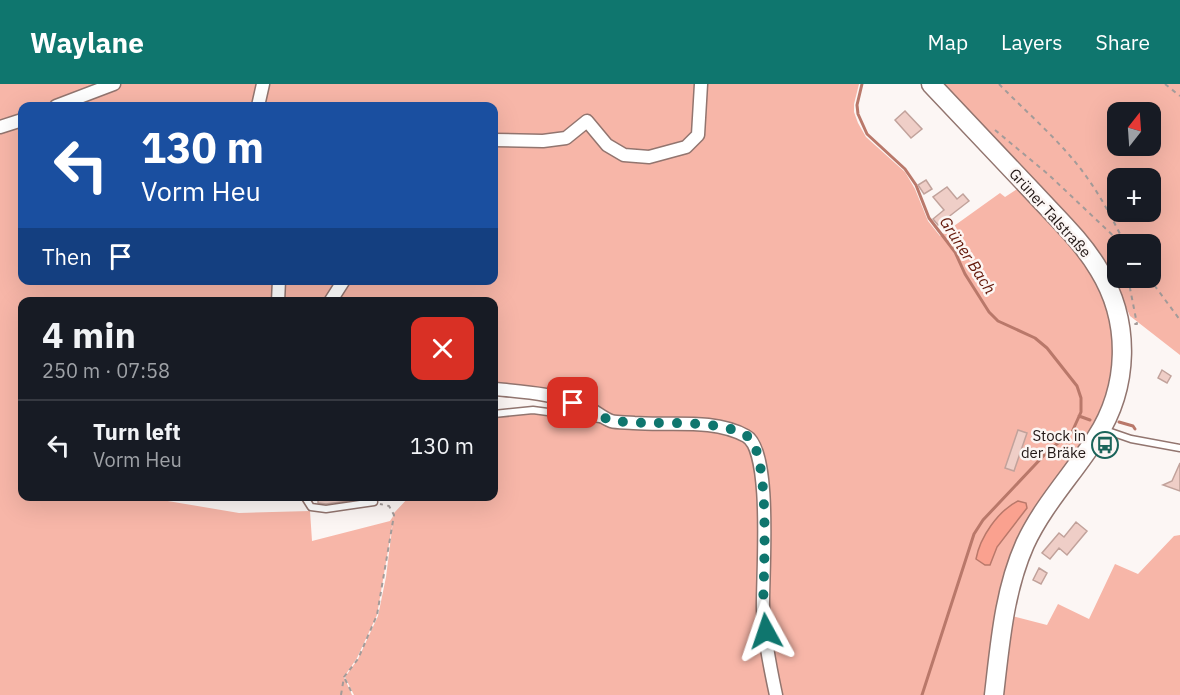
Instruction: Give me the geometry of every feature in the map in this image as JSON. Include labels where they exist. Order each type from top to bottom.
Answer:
[{"type":"main road","name":"Grüner Talstraße","points":[[931,84],[1087,251],[1111,291],[1120,325],[1122,351],[1120,377],[1112,404],[1101,429],[1035,524],[1018,560],[1004,621],[994,695]]},
{"type":"street","points":[[67,102],[114,84]]},
{"type":"street","points":[[259,102],[263,84]]},
{"type":"street","points":[[498,140],[543,141],[566,138],[587,121],[608,145],[624,155],[649,157],[686,147],[698,135],[701,84]]},
{"type":"street","points":[[0,127],[18,121]]},
{"type":"street","points":[[498,389],[533,392],[560,399],[587,407],[612,421],[708,426],[731,430],[749,437],[759,453],[764,486],[763,612],[776,695]]},
{"type":"lane","points":[[498,414],[533,410],[612,421]]},
{"type":"lane","points":[[1101,429],[1131,439],[1180,448]]},
{"type":"lane","points":[[307,501],[311,507],[326,509],[374,502]]},
{"type":"path","points":[[999,84],[1066,152],[1087,178],[1111,214],[1119,234]]},
{"type":"path","points":[[1165,84],[1180,96]]},
{"type":"path","points":[[992,127],[1049,175],[1112,234]]},
{"type":"path","points":[[1120,325],[1137,324],[1130,288]]},
{"type":"path","points":[[1156,288],[1180,320]]},
{"type":"path","points":[[341,695],[344,677],[358,658],[377,615],[385,576],[394,515],[389,506],[374,502]]},
{"type":"path","points":[[344,677],[353,695]]},
{"type":"shaded area","points":[[0,84],[106,84],[59,102],[18,102],[18,117],[0,124]]},
{"type":"shaded area","points":[[108,84],[698,84],[697,125],[694,135],[681,145],[650,152],[628,152],[620,149],[605,137],[587,117],[565,135],[498,136],[498,102],[71,102]]},
{"type":"shaded area","points":[[704,84],[859,84],[854,104],[858,123],[866,137],[905,172],[915,189],[928,221],[940,236],[1000,193],[1005,197],[1022,186],[1080,255],[1106,293],[1113,324],[1114,369],[1101,417],[1041,503],[989,695],[778,695],[772,671],[760,454],[731,429],[611,419],[588,406],[498,389],[498,297],[335,297],[343,285],[498,285],[498,142],[542,143],[586,126],[626,159],[689,148]]},
{"type":"shaded area","points":[[944,84],[1180,84],[1180,355],[1130,316],[1117,288],[1161,288],[1161,234],[1107,234],[1107,275],[1016,164]]},
{"type":"shaded area","points":[[18,123],[18,285],[278,285],[276,297],[18,297],[18,501],[168,501],[239,513],[310,511],[312,541],[390,521],[394,515],[377,615],[357,658],[344,677],[352,695],[0,695],[0,129]]},
{"type":"shaded area","points":[[282,285],[338,285],[331,297],[281,297]]},
{"type":"shaded area","points":[[533,411],[707,427],[745,438],[757,454],[761,610],[775,695],[354,695],[345,677],[358,659],[378,616],[386,577],[394,513],[405,501],[498,501],[498,415]]},
{"type":"shaded area","points":[[1018,501],[1026,503],[1027,508],[997,547],[990,565],[985,565],[976,559],[981,542],[997,518]]},
{"type":"shaded area","points":[[1180,535],[1180,695],[1001,695],[1012,616],[1047,625],[1058,604],[1089,619],[1115,564],[1138,574],[1174,536]]},
{"type":"building","points":[[905,111],[922,129],[911,138],[895,120]]},
{"type":"building","points":[[926,180],[932,189],[924,194],[918,185]]},
{"type":"building","points":[[947,187],[957,199],[963,194],[969,201],[938,225],[933,219],[944,210],[933,197]]},
{"type":"building","points":[[1162,370],[1171,376],[1167,383],[1158,378]]},
{"type":"building","points":[[1018,430],[1027,433],[1014,471],[1005,468]]},
{"type":"building","points":[[1180,463],[1180,491],[1163,485],[1172,481]]},
{"type":"building","points":[[318,501],[348,501],[326,504],[318,503]]},
{"type":"building","points":[[1076,522],[1087,531],[1067,555],[1059,548],[1050,559],[1042,553],[1059,533],[1064,537]]},
{"type":"building","points":[[1039,568],[1047,573],[1041,584],[1033,580]]},
{"type":"waterway","name":"Grüner Bach","points":[[862,84],[857,105],[858,114],[867,134],[905,169],[916,185],[929,218],[955,252],[965,274],[989,312],[998,321],[1035,338],[1047,348],[1077,386],[1081,398],[1081,412],[1072,432],[1048,451],[983,520],[974,534],[922,695]]},
{"type":"waterway","points":[[1079,416],[1090,420]]},
{"type":"waterway","points":[[1119,422],[1133,426],[1135,429]]},
{"type":"place","name":"Stock in der Bräke","points":[[1105,445]]},
{"type":"route","points":[[573,403],[587,407],[612,421],[708,426],[731,430],[749,437],[759,453],[764,486],[763,612],[766,631]]}]
